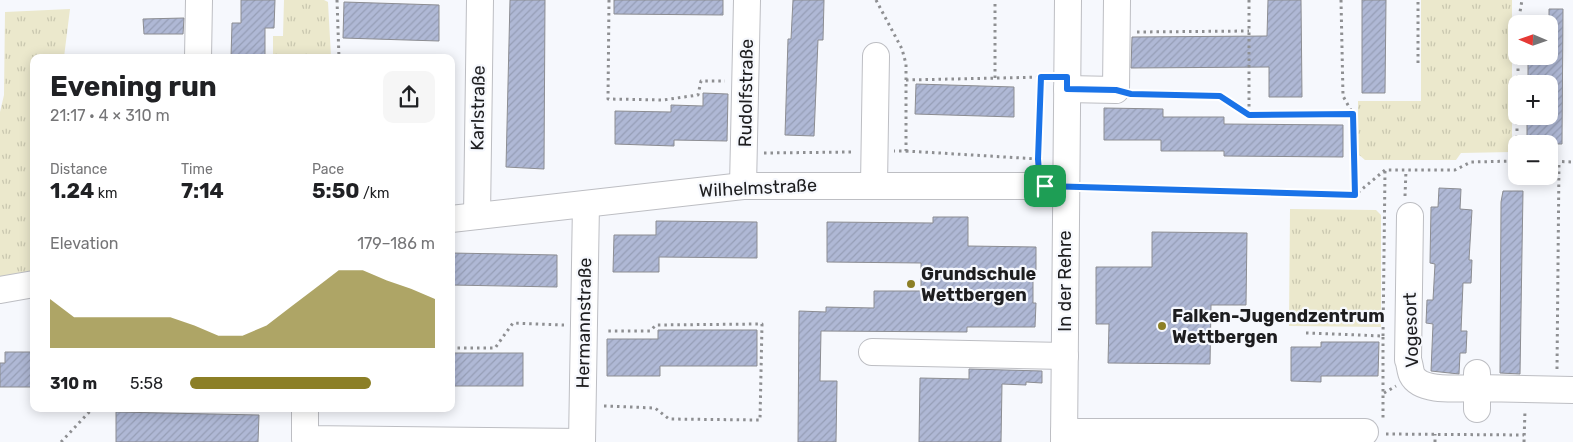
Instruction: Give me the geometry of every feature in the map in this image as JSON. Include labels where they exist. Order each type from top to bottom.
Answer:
[{"type":"street","points":[[198,54],[199,0]]},
{"type":"street","name":"Karlstraße","points":[[477,216],[480,0]]},
{"type":"street","name":"Rudolfstraße","points":[[743,186],[747,0]]},
{"type":"street","name":"In der Rehre","points":[[1064,437],[1064,356],[1055,186],[1067,83],[1068,0]]},
{"type":"street","points":[[1067,83],[1116,90],[1117,0]]},
{"type":"street","points":[[874,185],[876,56]]},
{"type":"street","name":"Wilhelmstraße","points":[[455,219],[743,186],[1055,186]]},
{"type":"street","name":"Hermannstraße","points":[[582,442],[586,204]]},
{"type":"street","name":"Vogesort","points":[[1410,216],[1408,360],[1412,376],[1418,382],[1428,387],[1477,390],[1565,390]]},
{"type":"street","points":[[0,290],[30,285]]},
{"type":"street","points":[[872,352],[1064,356]]},
{"type":"street","points":[[305,412],[305,439],[582,442]]},
{"type":"street","points":[[1064,437],[1157,437],[1365,432]]},
{"type":"path","points":[[337,0],[339,54]]},
{"type":"path","points":[[609,0],[608,99],[663,100],[698,95],[701,81],[746,81]]},
{"type":"path","points":[[876,0],[902,49],[906,64]]},
{"type":"path","points":[[995,0],[995,78]]},
{"type":"path","points":[[1249,0],[1249,115]]},
{"type":"path","points":[[1341,0],[1343,96],[1353,114],[1355,195]]},
{"type":"path","points":[[1418,0],[1418,63]]},
{"type":"path","points":[[1520,15],[1522,0]]},
{"type":"path","points":[[1117,32],[1249,31]]},
{"type":"path","points":[[1041,77],[1039,172],[1055,186],[1355,195],[1385,170],[1455,170],[1471,162],[1508,162]]},
{"type":"path","points":[[906,80],[1041,77],[1067,83]]},
{"type":"path","points":[[1116,90],[1131,94],[1220,96],[1249,115],[1353,114]]},
{"type":"path","points":[[906,151],[1038,159]]},
{"type":"path","points":[[1565,390],[1559,162],[1573,162]]},
{"type":"path","points":[[1383,393],[1385,170]]},
{"type":"path","points":[[455,348],[495,348],[513,323],[650,331],[656,325],[762,324],[760,420],[668,419],[655,408],[583,406]]},
{"type":"path","points":[[1306,333],[1383,336]]},
{"type":"path","points":[[1524,442],[1526,389]]},
{"type":"path","points":[[61,442],[89,412]]},
{"type":"path","points":[[1365,432],[1524,435]]},
{"type":"path","points":[[1435,434],[1435,442]]},
{"type":"green space","points":[[284,0],[324,0],[328,2],[331,54],[273,54],[273,36],[283,36]]},
{"type":"green space","points":[[1421,0],[1512,0],[1512,15],[1508,15],[1508,65],[1512,65],[1512,75],[1508,75],[1508,125],[1512,125],[1512,135],[1508,135],[1508,152],[1461,153],[1456,160],[1365,160],[1358,154],[1358,101],[1421,101]]},
{"type":"green space","points":[[70,9],[64,54],[30,54],[30,278],[0,283],[0,112],[4,95],[5,12]]},
{"type":"green space","points":[[1290,209],[1376,210],[1381,215],[1381,327],[1289,326]]},
{"type":"building","points":[[241,0],[275,0],[274,28],[265,28],[265,54],[231,54],[232,23],[241,23]]},
{"type":"building","points":[[510,0],[545,0],[544,169],[506,167]]},
{"type":"building","points":[[614,0],[723,0],[723,15],[614,14]]},
{"type":"building","points":[[793,0],[824,0],[823,40],[818,40],[814,136],[785,135],[788,39],[791,39]]},
{"type":"building","points":[[1268,0],[1301,0],[1302,97],[1269,97],[1269,67],[1131,68],[1132,37],[1267,36]]},
{"type":"building","points":[[1362,0],[1386,0],[1385,93],[1362,93]]},
{"type":"building","points":[[344,2],[439,5],[439,41],[343,38]]},
{"type":"building","points":[[1549,9],[1563,9],[1562,144],[1558,144],[1558,135],[1527,135],[1527,125],[1558,125],[1558,75],[1528,75],[1528,65],[1558,65],[1558,15],[1549,15]]},
{"type":"building","points":[[184,18],[183,34],[144,34],[143,19]]},
{"type":"building","points":[[916,84],[1014,87],[1014,117],[915,114]]},
{"type":"building","points":[[703,93],[728,94],[727,141],[674,140],[674,146],[615,144],[615,111],[671,112],[671,105],[703,106]]},
{"type":"building","points":[[1104,108],[1163,109],[1163,117],[1224,117],[1224,124],[1343,125],[1343,157],[1224,156],[1224,151],[1161,151],[1161,140],[1104,140]]},
{"type":"building","points":[[1439,188],[1461,189],[1460,209],[1472,210],[1469,260],[1472,260],[1471,283],[1463,283],[1461,331],[1467,331],[1466,353],[1460,353],[1459,374],[1431,371],[1433,324],[1426,323],[1427,300],[1433,300],[1435,264],[1430,263],[1431,207],[1438,207]]},
{"type":"building","points":[[1503,191],[1523,191],[1520,374],[1500,373],[1501,202]]},
{"type":"building","points":[[933,217],[968,217],[968,246],[1036,247],[1036,270],[1033,270],[1033,303],[1036,303],[1035,327],[967,327],[967,332],[821,331],[820,381],[837,381],[836,442],[798,442],[799,311],[826,312],[826,307],[874,308],[874,291],[921,291],[921,263],[827,262],[827,222],[933,223]]},
{"type":"building","points":[[656,221],[757,222],[757,258],[659,257],[659,272],[613,272],[614,235],[656,235]]},
{"type":"building","points":[[1152,232],[1247,233],[1246,305],[1211,305],[1210,364],[1108,363],[1109,324],[1096,324],[1096,267],[1152,267]]},
{"type":"building","points":[[455,253],[557,255],[557,287],[455,285]]},
{"type":"building","points":[[658,330],[757,330],[757,366],[660,366],[660,376],[607,376],[607,339],[658,339]]},
{"type":"building","points":[[1321,342],[1379,342],[1378,376],[1321,376],[1321,382],[1291,381],[1291,347],[1321,347]]},
{"type":"building","points":[[5,352],[30,352],[30,387],[0,387],[0,363],[5,363]]},
{"type":"building","points":[[455,353],[523,353],[523,386],[455,386]]},
{"type":"building","points":[[969,369],[1042,371],[1042,383],[1026,382],[1026,385],[1002,384],[1001,442],[919,442],[920,378],[969,379]]},
{"type":"building","points":[[116,412],[259,415],[258,442],[116,442]]},
{"type":"place","name":"Grundschule Wettbergen","points":[[911,284]]},
{"type":"place","name":"Falken-Jugendzentrum Wettbergen","points":[[1162,326]]},
{"type":"route","points":[[1041,77],[1067,77],[1067,89],[1116,90],[1131,94],[1220,96],[1249,115],[1353,114],[1355,195],[1045,186],[1039,172],[1038,159],[1041,77]]}]
